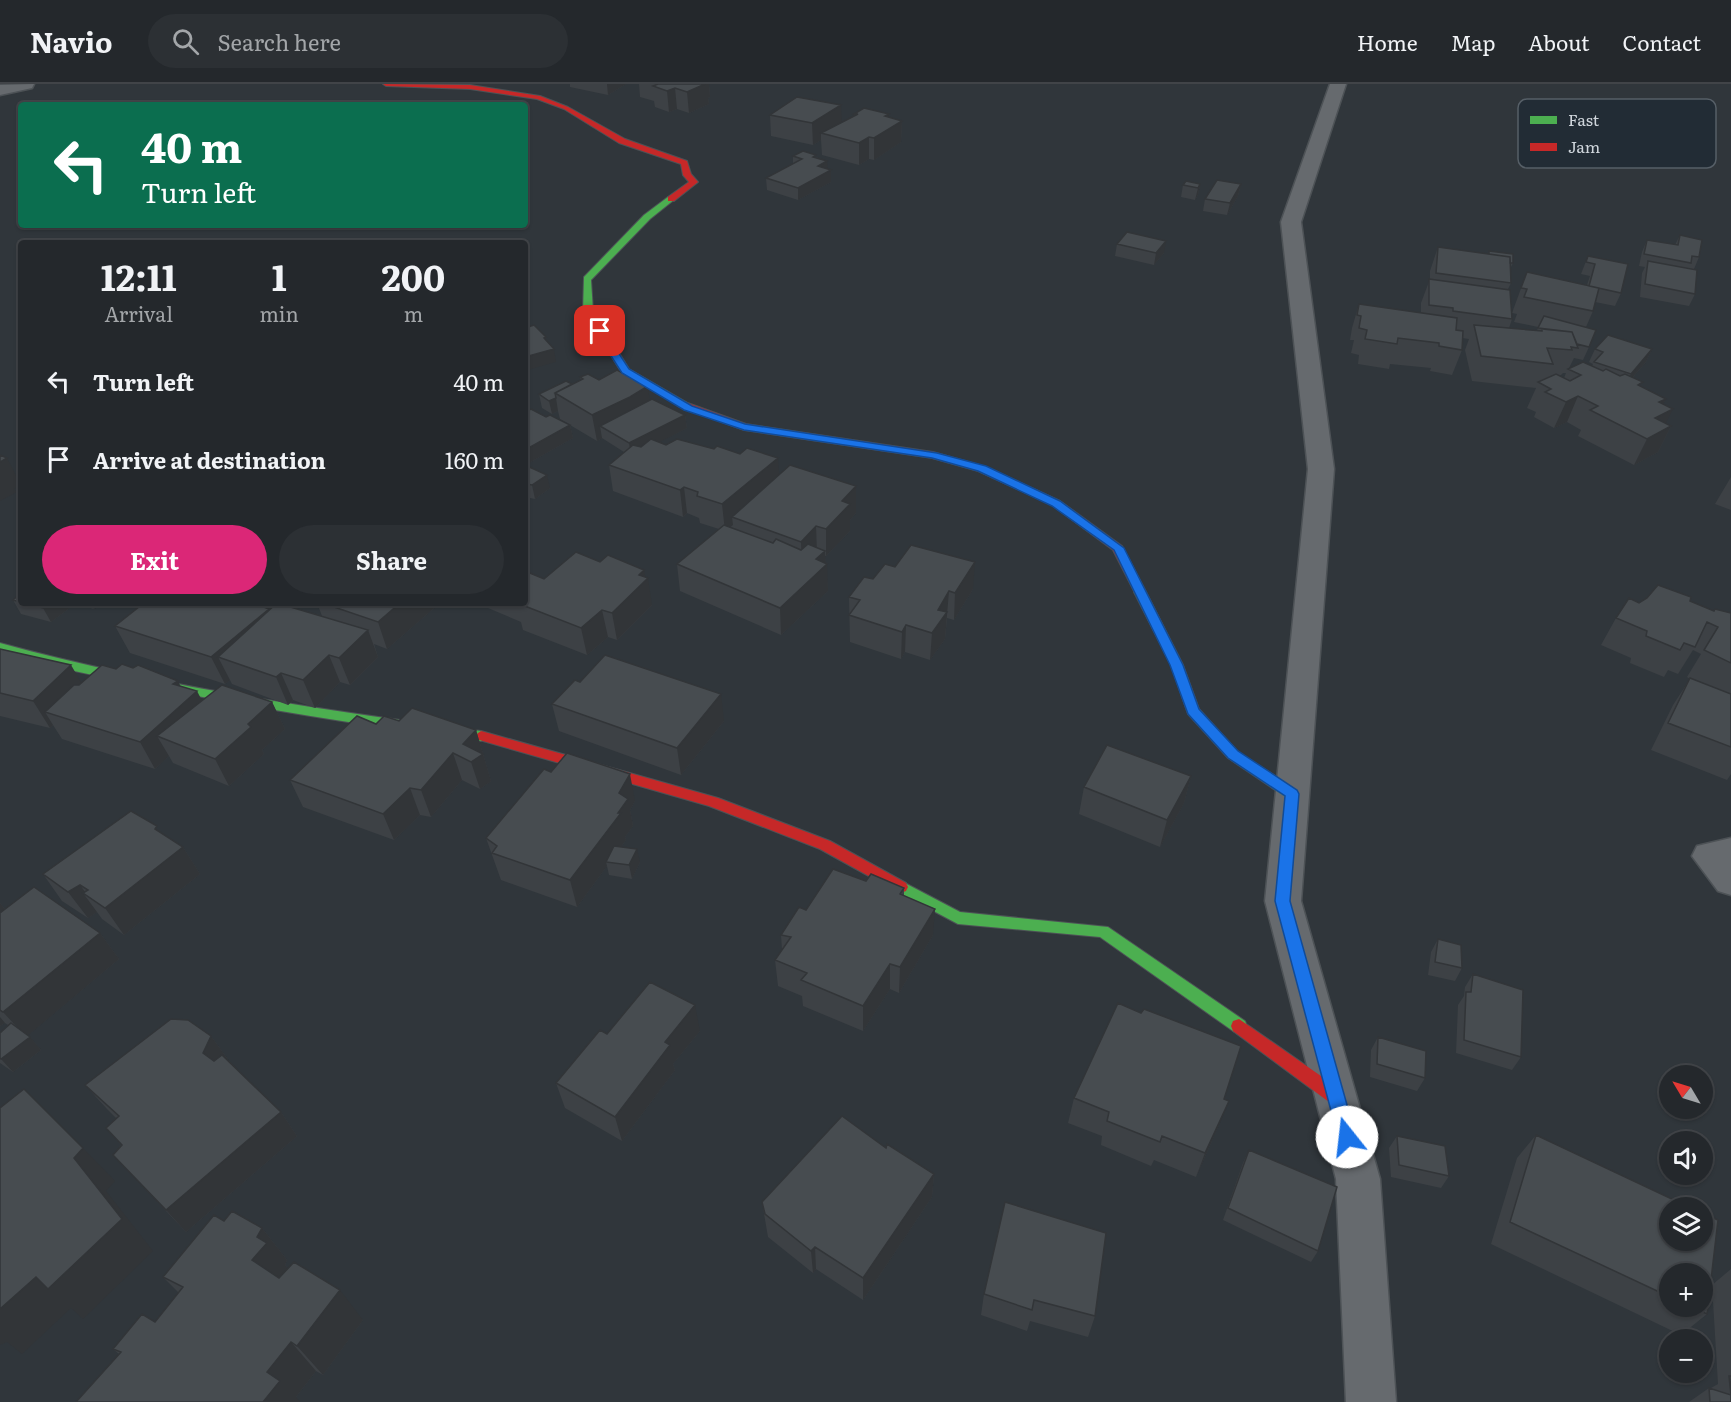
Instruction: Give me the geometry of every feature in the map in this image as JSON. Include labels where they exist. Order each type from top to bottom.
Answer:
[{"type":"street","points":[[0,90],[26,84]]},
{"type":"street","points":[[386,84],[471,87],[538,97],[566,108],[622,141],[684,164],[687,175],[694,182],[647,217],[586,279],[588,310],[625,371],[688,408],[744,427],[933,455],[982,468],[1056,503],[1118,548],[1176,665],[1193,711],[1233,755],[1292,794]]},
{"type":"street","points":[[1338,84],[1291,222],[1321,470],[1283,901],[1358,1179],[1371,1402]]},
{"type":"street","points":[[0,647],[28,656],[189,692],[336,717],[486,737],[713,802],[825,845],[958,918],[1103,931],[1335,1096]]},
{"type":"street","points":[[1731,852],[1710,856],[1731,881]]},
{"type":"building","points":[[658,84],[705,84],[687,92],[675,88],[667,91],[653,86]]},
{"type":"building","points":[[797,97],[841,105],[812,123],[770,115]]},
{"type":"building","points":[[864,108],[889,114],[885,116],[902,121],[874,138],[869,137],[859,143],[821,133],[858,114],[854,114]]},
{"type":"building","points":[[803,151],[827,161],[818,166],[831,170],[798,188],[766,178],[802,159],[793,156]]},
{"type":"building","points":[[1217,180],[1241,184],[1230,203],[1205,199]]},
{"type":"building","points":[[1186,181],[1200,184],[1198,188],[1183,185]]},
{"type":"building","points":[[1127,232],[1166,241],[1156,253],[1117,244]]},
{"type":"building","points":[[1680,235],[1702,240],[1699,257],[1692,256],[1691,263],[1644,254],[1647,240],[1678,245]]},
{"type":"building","points":[[1438,247],[1510,257],[1511,283],[1436,273]]},
{"type":"building","points":[[1489,251],[1513,254],[1513,263],[1510,263],[1510,257],[1489,254]]},
{"type":"building","points":[[1588,256],[1628,264],[1621,293],[1589,286],[1595,264],[1586,262]]},
{"type":"building","points":[[1648,261],[1697,270],[1695,294],[1645,284]]},
{"type":"building","points":[[1527,272],[1599,288],[1593,311],[1524,297],[1527,289],[1521,288]]},
{"type":"building","points":[[1429,279],[1510,290],[1512,319],[1453,311],[1453,308],[1429,305]]},
{"type":"building","points":[[1359,304],[1457,318],[1456,330],[1463,331],[1462,350],[1439,346],[1439,343],[1398,338],[1397,344],[1365,339],[1367,330],[1359,328],[1361,316],[1357,315]]},
{"type":"building","points":[[1544,316],[1596,330],[1589,347],[1577,344],[1572,332],[1538,328]]},
{"type":"building","points":[[534,325],[554,349],[528,356],[528,327]]},
{"type":"building","points":[[1474,325],[1572,332],[1578,348],[1571,347],[1572,350],[1547,348],[1553,364],[1481,356]]},
{"type":"building","points":[[1608,335],[1652,349],[1631,374],[1594,362],[1603,352],[1595,349]]},
{"type":"building","points":[[1583,362],[1603,371],[1606,369],[1620,376],[1625,374],[1643,382],[1638,385],[1666,399],[1659,402],[1673,409],[1655,418],[1671,426],[1647,439],[1590,410],[1598,406],[1578,396],[1566,402],[1545,392],[1551,389],[1538,382],[1556,374],[1570,381],[1581,375],[1568,369]]},
{"type":"building","points":[[617,370],[648,386],[592,415],[555,393],[583,379],[580,377],[588,374],[599,380]]},
{"type":"building","points":[[566,381],[572,384],[555,393],[556,398],[549,401],[539,394]]},
{"type":"building","points":[[652,399],[685,415],[629,443],[600,426]]},
{"type":"building","points":[[531,409],[546,417],[550,415],[570,425],[528,448],[528,410]]},
{"type":"building","points":[[651,439],[666,445],[677,439],[714,449],[717,446],[740,454],[747,448],[778,458],[722,504],[697,496],[698,492],[684,487],[680,490],[609,465],[633,445],[641,447]]},
{"type":"building","points":[[0,455],[7,458],[0,462]]},
{"type":"building","points":[[790,465],[856,486],[842,501],[850,504],[826,529],[816,526],[801,542],[732,517]]},
{"type":"building","points":[[528,466],[547,475],[532,485],[528,484]]},
{"type":"building","points":[[724,525],[773,543],[776,539],[801,550],[808,544],[825,551],[816,559],[827,564],[780,608],[677,564]]},
{"type":"building","points":[[911,545],[975,562],[955,593],[949,591],[938,610],[947,612],[932,633],[906,625],[902,632],[849,615],[860,600],[849,597],[864,577],[873,579],[885,564],[895,567]]},
{"type":"building","points":[[576,552],[600,562],[608,555],[644,570],[639,575],[648,578],[612,613],[602,610],[581,628],[525,606],[528,606],[528,572],[544,579]]},
{"type":"building","points":[[1658,585],[1691,597],[1690,601],[1714,611],[1715,609],[1731,613],[1731,663],[1704,650],[1718,627],[1707,622],[1695,647],[1684,643],[1680,650],[1646,636],[1647,631],[1616,618],[1629,598],[1639,603],[1647,598]]},
{"type":"building","points":[[140,606],[261,606],[269,609],[211,657],[115,626]]},
{"type":"building","points":[[274,606],[287,606],[368,630],[339,658],[329,655],[303,680],[281,673],[276,677],[218,657]]},
{"type":"building","points":[[335,606],[397,606],[378,622]]},
{"type":"building","points":[[0,649],[71,665],[33,701],[0,693]]},
{"type":"building","points":[[605,655],[721,694],[677,748],[552,704],[575,680],[580,682]]},
{"type":"building","points":[[122,664],[133,668],[138,665],[178,681],[173,684],[197,691],[140,742],[45,712],[74,685],[79,685],[102,665],[116,669]]},
{"type":"building","points":[[1690,678],[1731,694],[1731,747],[1668,723]]},
{"type":"building","points":[[222,685],[272,702],[248,724],[251,727],[215,759],[157,736]]},
{"type":"building","points":[[412,708],[476,730],[463,744],[483,754],[471,762],[453,753],[421,790],[410,788],[383,814],[290,780],[357,716],[376,724],[384,716],[399,721]]},
{"type":"building","points":[[1107,745],[1191,776],[1167,820],[1084,787]]},
{"type":"building","points":[[567,753],[630,774],[619,793],[628,799],[618,813],[621,813],[570,880],[492,853],[497,846],[486,838],[544,769],[551,772]]},
{"type":"building","points":[[131,811],[157,826],[155,829],[183,847],[105,908],[83,893],[88,890],[80,885],[68,892],[43,874]]},
{"type":"building","points":[[614,846],[637,849],[629,865],[606,862]]},
{"type":"building","points":[[833,869],[866,881],[871,874],[904,888],[900,894],[935,909],[900,967],[890,964],[863,1006],[801,980],[807,973],[775,960],[791,937],[781,935],[799,907],[806,910]]},
{"type":"building","points":[[34,887],[100,933],[3,1012],[0,1010],[0,913]]},
{"type":"building","points":[[1438,939],[1461,945],[1462,968],[1435,962]]},
{"type":"building","points":[[1473,974],[1523,990],[1521,1057],[1464,1040],[1466,992],[1471,992]]},
{"type":"building","points":[[650,982],[695,1005],[665,1042],[670,1045],[615,1117],[556,1083],[600,1030],[607,1034]]},
{"type":"building","points":[[1118,1003],[1141,1013],[1144,1009],[1241,1046],[1224,1099],[1229,1101],[1205,1153],[1162,1136],[1160,1142],[1107,1121],[1109,1112],[1074,1098]]},
{"type":"building","points":[[171,1019],[188,1020],[211,1036],[203,1053],[214,1061],[222,1055],[281,1112],[166,1210],[113,1155],[122,1145],[106,1128],[119,1116],[85,1085]]},
{"type":"building","points":[[11,1023],[30,1037],[1,1059],[0,1033]]},
{"type":"building","points":[[1378,1037],[1426,1051],[1425,1078],[1377,1064]]},
{"type":"building","points":[[24,1089],[83,1148],[74,1158],[122,1219],[48,1289],[36,1277],[0,1309],[0,1108]]},
{"type":"building","points":[[842,1116],[886,1148],[887,1144],[934,1174],[863,1278],[815,1247],[811,1251],[765,1214],[762,1202]]},
{"type":"building","points":[[1536,1135],[1668,1197],[1659,1197],[1659,1251],[1713,1251],[1713,1218],[1718,1220],[1713,1263],[1659,1263],[1659,1292],[1510,1222]]},
{"type":"building","points":[[1397,1136],[1445,1146],[1449,1176],[1399,1165]]},
{"type":"building","points":[[1249,1150],[1337,1187],[1318,1251],[1228,1208]]},
{"type":"building","points":[[1005,1202],[1106,1233],[1095,1316],[1034,1300],[1032,1310],[984,1294]]},
{"type":"building","points":[[232,1211],[262,1228],[257,1237],[267,1243],[252,1260],[279,1278],[294,1262],[340,1290],[297,1346],[291,1342],[267,1372],[280,1381],[263,1402],[76,1402],[121,1352],[113,1349],[142,1314],[155,1322],[183,1287],[163,1277],[214,1215],[224,1221]]},
{"type":"building","points":[[1709,1388],[1731,1395],[1731,1402],[1710,1402]]},
{"type":"traffic: fast","points":[[671,199],[647,217],[587,279],[588,311],[625,371],[682,404]]},
{"type":"traffic: fast","points":[[1140,592],[1177,665],[1193,711],[1233,755],[1292,794]]},
{"type":"traffic: fast","points":[[0,647],[64,664],[217,696],[349,718],[481,736]]},
{"type":"traffic: fast","points":[[901,887],[958,918],[1103,931],[1239,1026]]},
{"type":"traffic: jam","points":[[386,84],[470,87],[538,97],[566,108],[622,141],[684,163],[687,175],[694,182],[671,199]]},
{"type":"traffic: jam","points":[[682,404],[744,427],[933,455],[982,469],[1056,503],[1118,548],[1140,592]]},
{"type":"traffic: jam","points":[[481,736],[713,802],[825,845],[901,887]]},
{"type":"traffic: jam","points":[[1239,1026],[1335,1096]]},
{"type":"route","points":[[600,331],[625,371],[688,408],[744,427],[933,455],[982,468],[1056,503],[1118,548],[1176,665],[1193,711],[1233,755],[1292,794],[1283,901],[1347,1137]]}]
